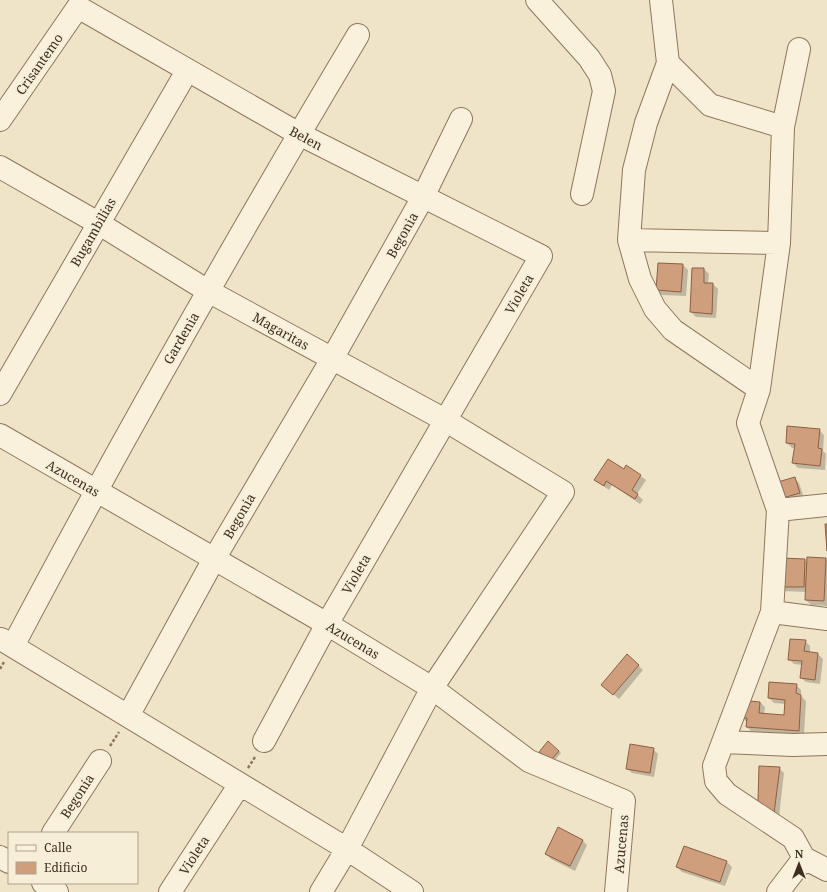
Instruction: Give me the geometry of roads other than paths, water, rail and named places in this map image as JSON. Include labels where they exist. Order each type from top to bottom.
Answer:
[{"type":"street","points":[[537,0],[589,58],[600,75],[604,91],[582,194]]},
{"type":"street","points":[[661,0],[668,63],[646,123],[634,170],[629,240],[640,279],[655,308],[660,314],[674,330],[759,389]]},
{"type":"street","name":"Belen","points":[[78,7],[299,134],[541,256]]},
{"type":"street","name":"Crisantemo","points":[[0,120],[78,7]]},
{"type":"street","name":"Gardenia","points":[[6,642],[95,491],[299,134],[358,35]]},
{"type":"street","points":[[800,49],[783,127],[779,243],[759,389],[748,423],[778,510],[772,612],[714,766],[716,781],[727,794],[793,838],[804,858],[827,870]]},
{"type":"street","points":[[668,63],[710,105],[783,127]]},
{"type":"street","name":"Bugambilias","points":[[0,394],[187,71]]},
{"type":"street","name":"Begonia","points":[[128,716],[214,559],[332,359],[423,197],[461,119]]},
{"type":"street","name":"Magaritas","points":[[0,167],[98,223],[208,291],[445,420],[563,492],[432,688]]},
{"type":"street","points":[[629,240],[779,243]]},
{"type":"street","name":"Violeta","points":[[264,741],[327,624],[541,256]]},
{"type":"street","name":"Azucenas","points":[[0,435],[327,624],[432,688],[529,761],[624,801],[616,892]]},
{"type":"street","points":[[778,510],[827,505]]},
{"type":"street","points":[[772,612],[827,619]]},
{"type":"street","points":[[6,642],[347,849],[412,892]]},
{"type":"street","points":[[321,892],[347,849],[432,688]]},
{"type":"street","points":[[724,742],[793,745],[827,744]]},
{"type":"street","name":"Begonia","points":[[54,832],[100,761]]},
{"type":"street","name":"Violeta","points":[[170,892],[240,784]]},
{"type":"street","points":[[778,892],[804,858]]},
{"type":"street","points":[[45,884],[57,892]]}]
